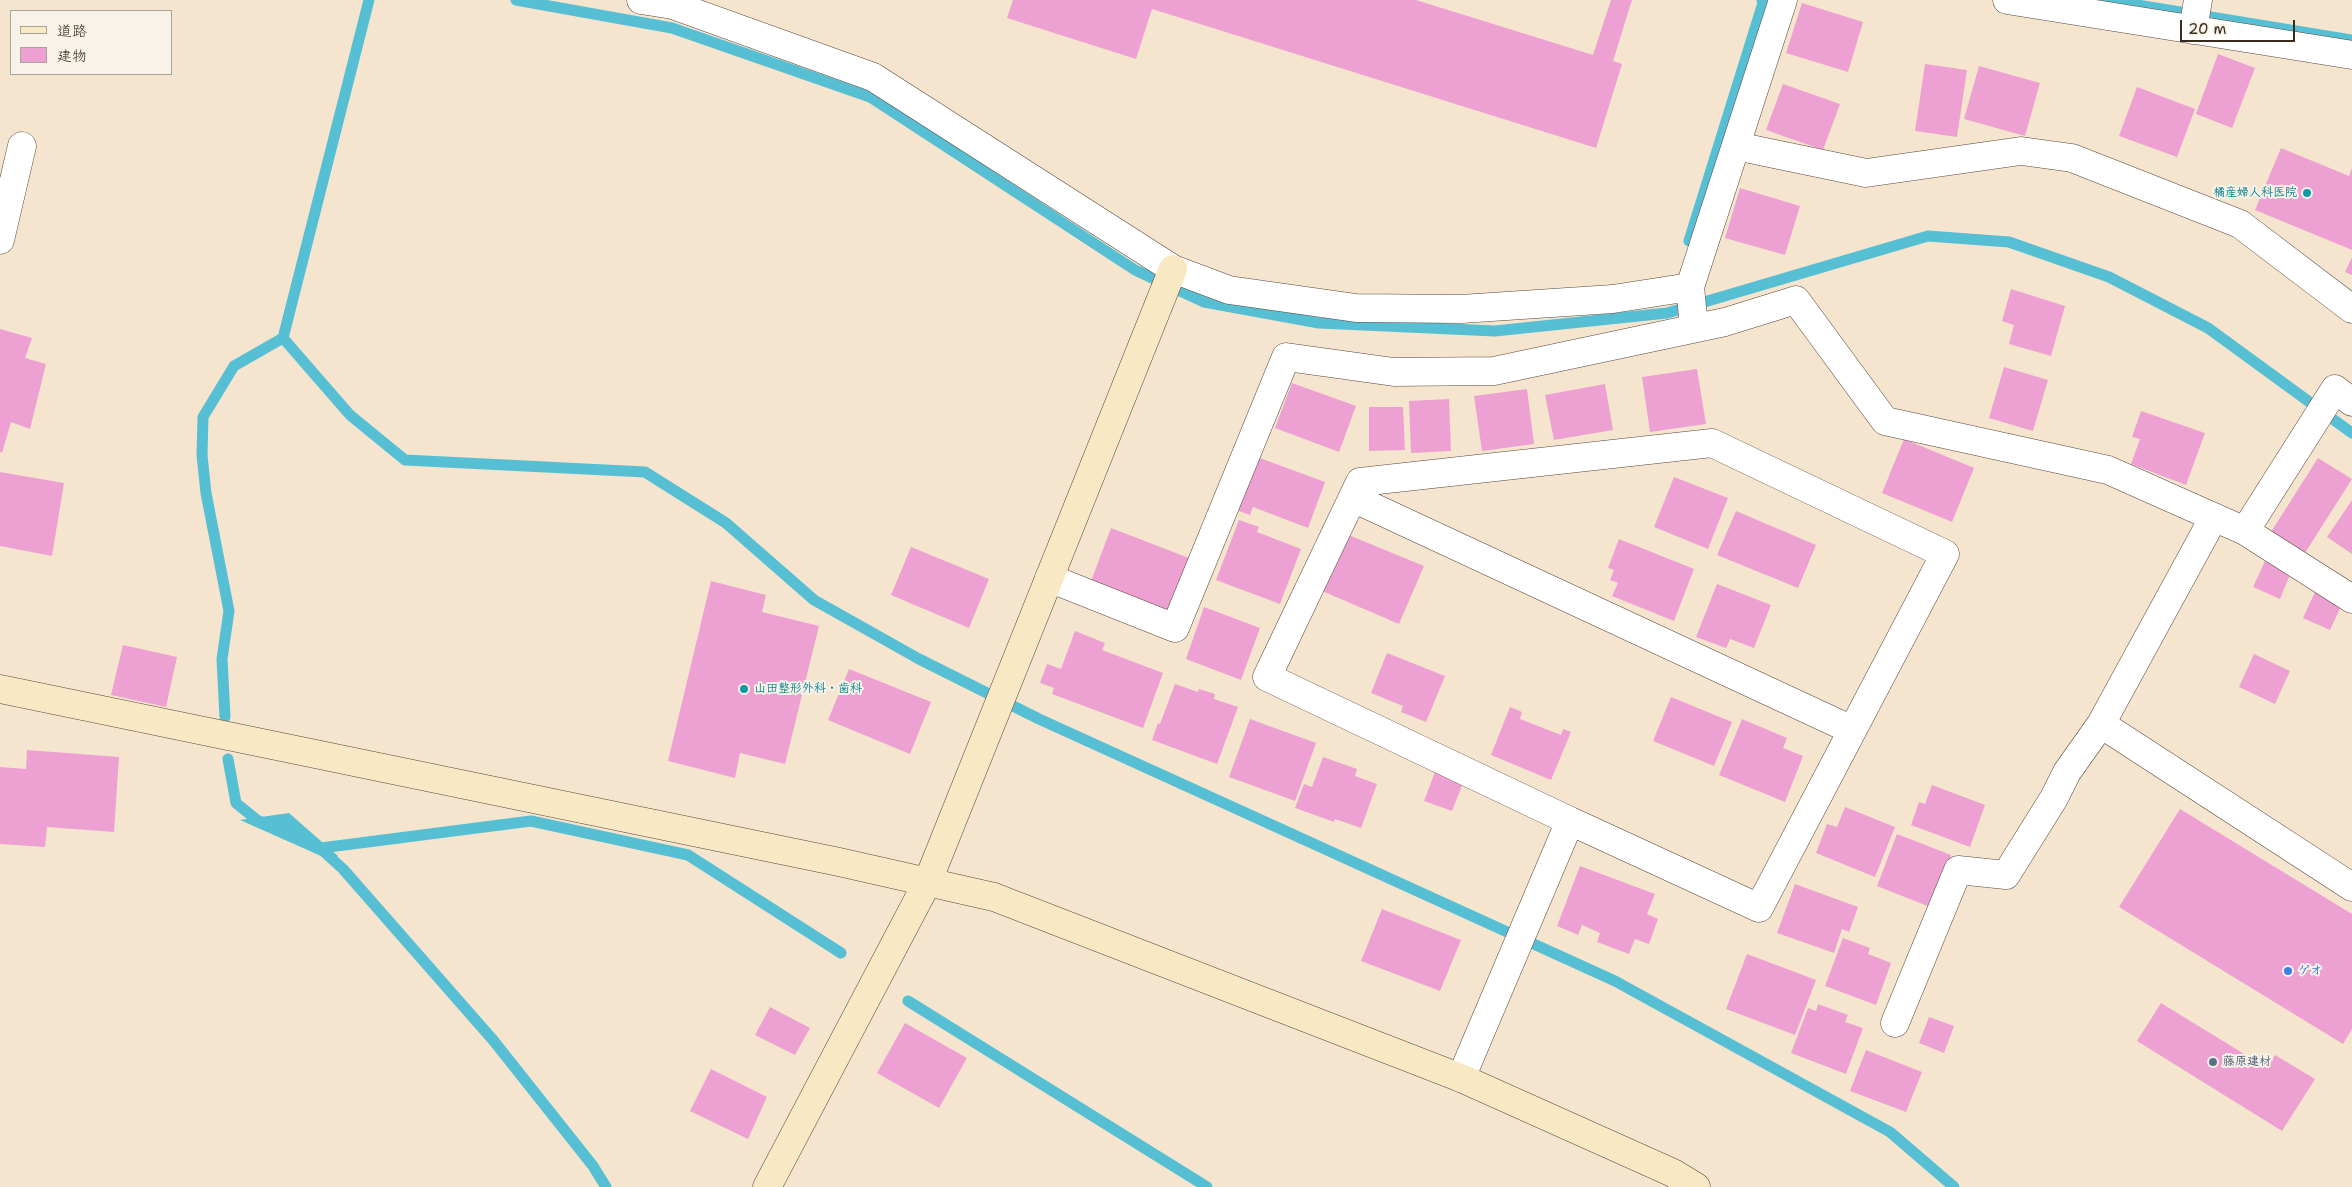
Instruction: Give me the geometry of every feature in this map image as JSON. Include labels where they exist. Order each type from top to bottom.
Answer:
[{"type":"street","points":[[641,0],[673,5],[873,77],[1171,273],[1229,290],[1356,308],[1461,309],[1613,299],[1692,307],[1725,322],[1796,300],[1885,420],[2108,470],[2245,530],[2352,599]]},
{"type":"street","points":[[1692,307],[1736,146],[1783,0]]},
{"type":"street","points":[[2007,0],[2195,15],[2352,55]]},
{"type":"street","points":[[0,240],[22,146]]},
{"type":"street","points":[[1736,146],[1866,173],[2021,151],[2072,158],[2240,224],[2352,309]]},
{"type":"street","points":[[767,1187],[928,881],[1171,273]]},
{"type":"street","points":[[1049,578],[1175,628],[1286,357],[1394,372],[1494,370],[1692,307]]},
{"type":"street","points":[[2245,530],[2310,428],[2339,402]]},
{"type":"street","points":[[1712,443],[1945,554],[1759,908],[1570,821],[1267,677],[1353,498],[1360,482],[1712,443]]},
{"type":"street","points":[[1353,498],[1852,730]]},
{"type":"street","points":[[1895,1023],[1958,870],[2006,875],[2054,798],[2067,772],[2101,724],[2214,517]]},
{"type":"street","points":[[0,689],[928,881],[994,897],[1462,1078],[1673,1173],[1696,1187]]},
{"type":"street","points":[[2101,724],[2352,887]]},
{"type":"street","points":[[1462,1078],[1570,821]]},
{"type":"water","points":[[289,813],[338,856],[330,860],[240,820]]},
{"type":"building","points":[[1013,0],[1416,0],[1593,55],[1611,0],[1632,0],[1613,61],[1622,64],[1596,148],[1152,9],[1136,59],[1007,18]]},
{"type":"building","points":[[1802,3],[1863,22],[1848,72],[1786,53]]},
{"type":"building","points":[[2218,54],[2255,68],[2232,128],[2196,114]]},
{"type":"building","points":[[1925,64],[1967,70],[1957,137],[1915,131]]},
{"type":"building","points":[[1979,66],[2040,83],[2025,136],[1964,119]]},
{"type":"building","points":[[1783,84],[1840,104],[1823,150],[1766,130]]},
{"type":"building","points":[[2137,87],[2195,109],[2177,157],[2119,136]]},
{"type":"building","name":"橘産婦人科医院","points":[[2281,148],[2349,176],[2352,168],[2352,250],[2255,210]]},
{"type":"building","points":[[1740,188],[1800,206],[1785,255],[1725,238]]},
{"type":"building","points":[[2352,257],[2352,275],[2345,272]]},
{"type":"building","points":[[2011,289],[2065,306],[2051,356],[2009,344],[2014,325],[2002,321]]},
{"type":"building","points":[[0,329],[32,338],[25,358],[46,364],[30,429],[11,422],[2,453],[0,452]]},
{"type":"building","points":[[2004,367],[2048,380],[2033,431],[1989,418]]},
{"type":"building","points":[[1697,369],[1706,424],[1650,432],[1642,377]]},
{"type":"building","points":[[1292,383],[1356,406],[1339,452],[1275,428]]},
{"type":"building","points":[[1605,384],[1613,430],[1554,440],[1545,395]]},
{"type":"building","points":[[1527,389],[1534,444],[1482,451],[1474,396]]},
{"type":"building","points":[[1449,399],[1451,451],[1411,453],[1409,401]]},
{"type":"building","points":[[1369,407],[1403,407],[1405,450],[1369,451]]},
{"type":"building","points":[[2141,411],[2205,433],[2186,485],[2131,464],[2140,439],[2132,437]]},
{"type":"building","points":[[1904,439],[1974,468],[1952,522],[1882,493]]},
{"type":"building","points":[[1257,457],[1325,482],[1308,528],[1253,507],[1250,515],[1233,509]]},
{"type":"building","points":[[2318,458],[2352,479],[2305,553],[2271,532]]},
{"type":"building","points":[[0,472],[64,483],[52,556],[0,546]]},
{"type":"building","points":[[1674,477],[1728,498],[1708,549],[1654,527]]},
{"type":"building","points":[[2352,500],[2352,554],[2327,537]]},
{"type":"building","points":[[1736,511],[1816,545],[1798,588],[1717,555]]},
{"type":"building","points":[[1239,520],[1259,527],[1257,532],[1301,549],[1280,604],[1216,580]]},
{"type":"building","points":[[1111,528],[1194,560],[1173,616],[1090,584]]},
{"type":"building","points":[[1346,534],[1424,566],[1399,624],[1322,591]]},
{"type":"building","points":[[1619,539],[1694,569],[1674,621],[1612,596],[1618,583],[1610,580],[1614,570],[1608,568]]},
{"type":"building","points":[[911,547],[989,579],[969,628],[891,595]]},
{"type":"building","points":[[2265,561],[2291,572],[2280,599],[2253,587]]},
{"type":"building","name":"山田整形外科・歯科","points":[[711,581],[766,595],[762,612],[819,626],[785,764],[740,753],[735,778],[668,761]]},
{"type":"building","points":[[1717,584],[1771,605],[1754,648],[1730,639],[1726,648],[1696,637]]},
{"type":"building","points":[[2315,592],[2342,604],[2330,630],[2303,618]]},
{"type":"building","points":[[1204,607],[1260,628],[1241,680],[1186,659]]},
{"type":"building","points":[[1075,631],[1105,643],[1102,650],[1163,673],[1143,728],[1052,694],[1054,688],[1040,683],[1047,664],[1061,669]]},
{"type":"building","points":[[123,645],[177,657],[166,707],[111,695]]},
{"type":"building","points":[[1387,653],[1445,676],[1426,722],[1401,712],[1403,706],[1371,693]]},
{"type":"building","points":[[2254,654],[2290,671],[2275,704],[2239,687]]},
{"type":"building","points":[[849,669],[931,702],[910,754],[828,720]]},
{"type":"building","points":[[1175,684],[1198,692],[1199,689],[1215,694],[1214,699],[1238,707],[1217,764],[1152,740]]},
{"type":"building","points":[[1671,697],[1732,722],[1714,766],[1653,741]]},
{"type":"building","points":[[1510,707],[1522,712],[1520,719],[1561,735],[1563,729],[1571,732],[1551,780],[1491,755]]},
{"type":"building","points":[[1250,719],[1316,743],[1295,801],[1229,777]]},
{"type":"building","points":[[1742,719],[1787,738],[1783,748],[1803,756],[1785,802],[1719,775]]},
{"type":"building","points":[[27,750],[119,757],[114,832],[47,827],[45,847],[0,844],[0,767],[26,769]]},
{"type":"building","points":[[1323,757],[1357,769],[1355,776],[1377,784],[1361,828],[1335,819],[1334,822],[1295,808],[1304,784],[1312,787]]},
{"type":"building","points":[[1435,772],[1463,783],[1452,811],[1424,801]]},
{"type":"building","points":[[1932,785],[1985,805],[1970,847],[1911,825],[1919,802],[1925,804]]},
{"type":"building","points":[[1845,807],[1895,827],[1875,877],[1816,853],[1827,824],[1837,827]]},
{"type":"building","name":"ゲオ","points":[[2180,809],[2352,914],[2352,1029],[2343,1044],[2119,907]]},
{"type":"building","points":[[1897,834],[1951,855],[1930,907],[1877,886]]},
{"type":"building","points":[[1580,866],[1655,894],[1647,914],[1658,919],[1649,944],[1635,939],[1629,954],[1597,942],[1600,933],[1582,925],[1578,935],[1557,926]]},
{"type":"building","points":[[1795,884],[1858,907],[1849,932],[1842,929],[1834,953],[1777,933]]},
{"type":"building","points":[[1382,909],[1461,940],[1440,991],[1361,961]]},
{"type":"building","points":[[1843,938],[1870,948],[1868,954],[1891,963],[1876,1005],[1825,986]]},
{"type":"building","points":[[1747,954],[1816,980],[1795,1035],[1726,1009]]},
{"type":"building","name":"藤原建材","points":[[2161,1003],[2267,1068],[2275,1055],[2315,1079],[2282,1131],[2137,1041]]},
{"type":"building","points":[[1818,1004],[1848,1015],[1845,1022],[1863,1028],[1846,1074],[1791,1053],[1808,1008],[1816,1011]]},
{"type":"building","points":[[770,1007],[810,1028],[795,1055],[755,1035]]},
{"type":"building","points":[[1929,1017],[1954,1026],[1944,1053],[1919,1043]]},
{"type":"building","points":[[905,1023],[967,1058],[939,1108],[877,1073]]},
{"type":"building","points":[[1866,1050],[1922,1072],[1906,1112],[1850,1091]]},
{"type":"building","points":[[711,1069],[767,1097],[748,1139],[690,1111]]},
{"type":"waterway","points":[[225,717],[222,659],[229,611],[206,493],[202,455],[203,417],[234,366],[283,338],[369,0]]},
{"type":"waterway","points":[[516,0],[672,28],[870,97],[1135,270],[1204,302],[1319,323],[1495,331],[1667,313],[1928,236],[2009,242],[2109,277],[2208,328],[2352,433]]},
{"type":"waterway","points":[[1689,241],[1763,3],[1762,0]]},
{"type":"waterway","points":[[2107,0],[2352,40]]},
{"type":"waterway","points":[[283,338],[350,415],[405,460],[645,472],[726,523],[814,600],[919,659],[1039,719],[1615,981],[1890,1132],[1954,1187]]},
{"type":"waterway","points":[[228,759],[236,803],[257,820],[268,825]]},
{"type":"waterway","points":[[321,848],[531,821],[688,855],[841,953]]},
{"type":"waterway","points":[[321,849],[343,869],[493,1040],[593,1166],[606,1187]]},
{"type":"waterway","points":[[908,1001],[1207,1187]]},
{"type":"place","name":"橘産婦人科医院","points":[[2307,193]]},
{"type":"place","name":"山田整形外科・歯科","points":[[744,689]]},
{"type":"place","name":"ゲオ","points":[[2288,971]]},
{"type":"place","name":"藤原建材","points":[[2213,1062]]}]
